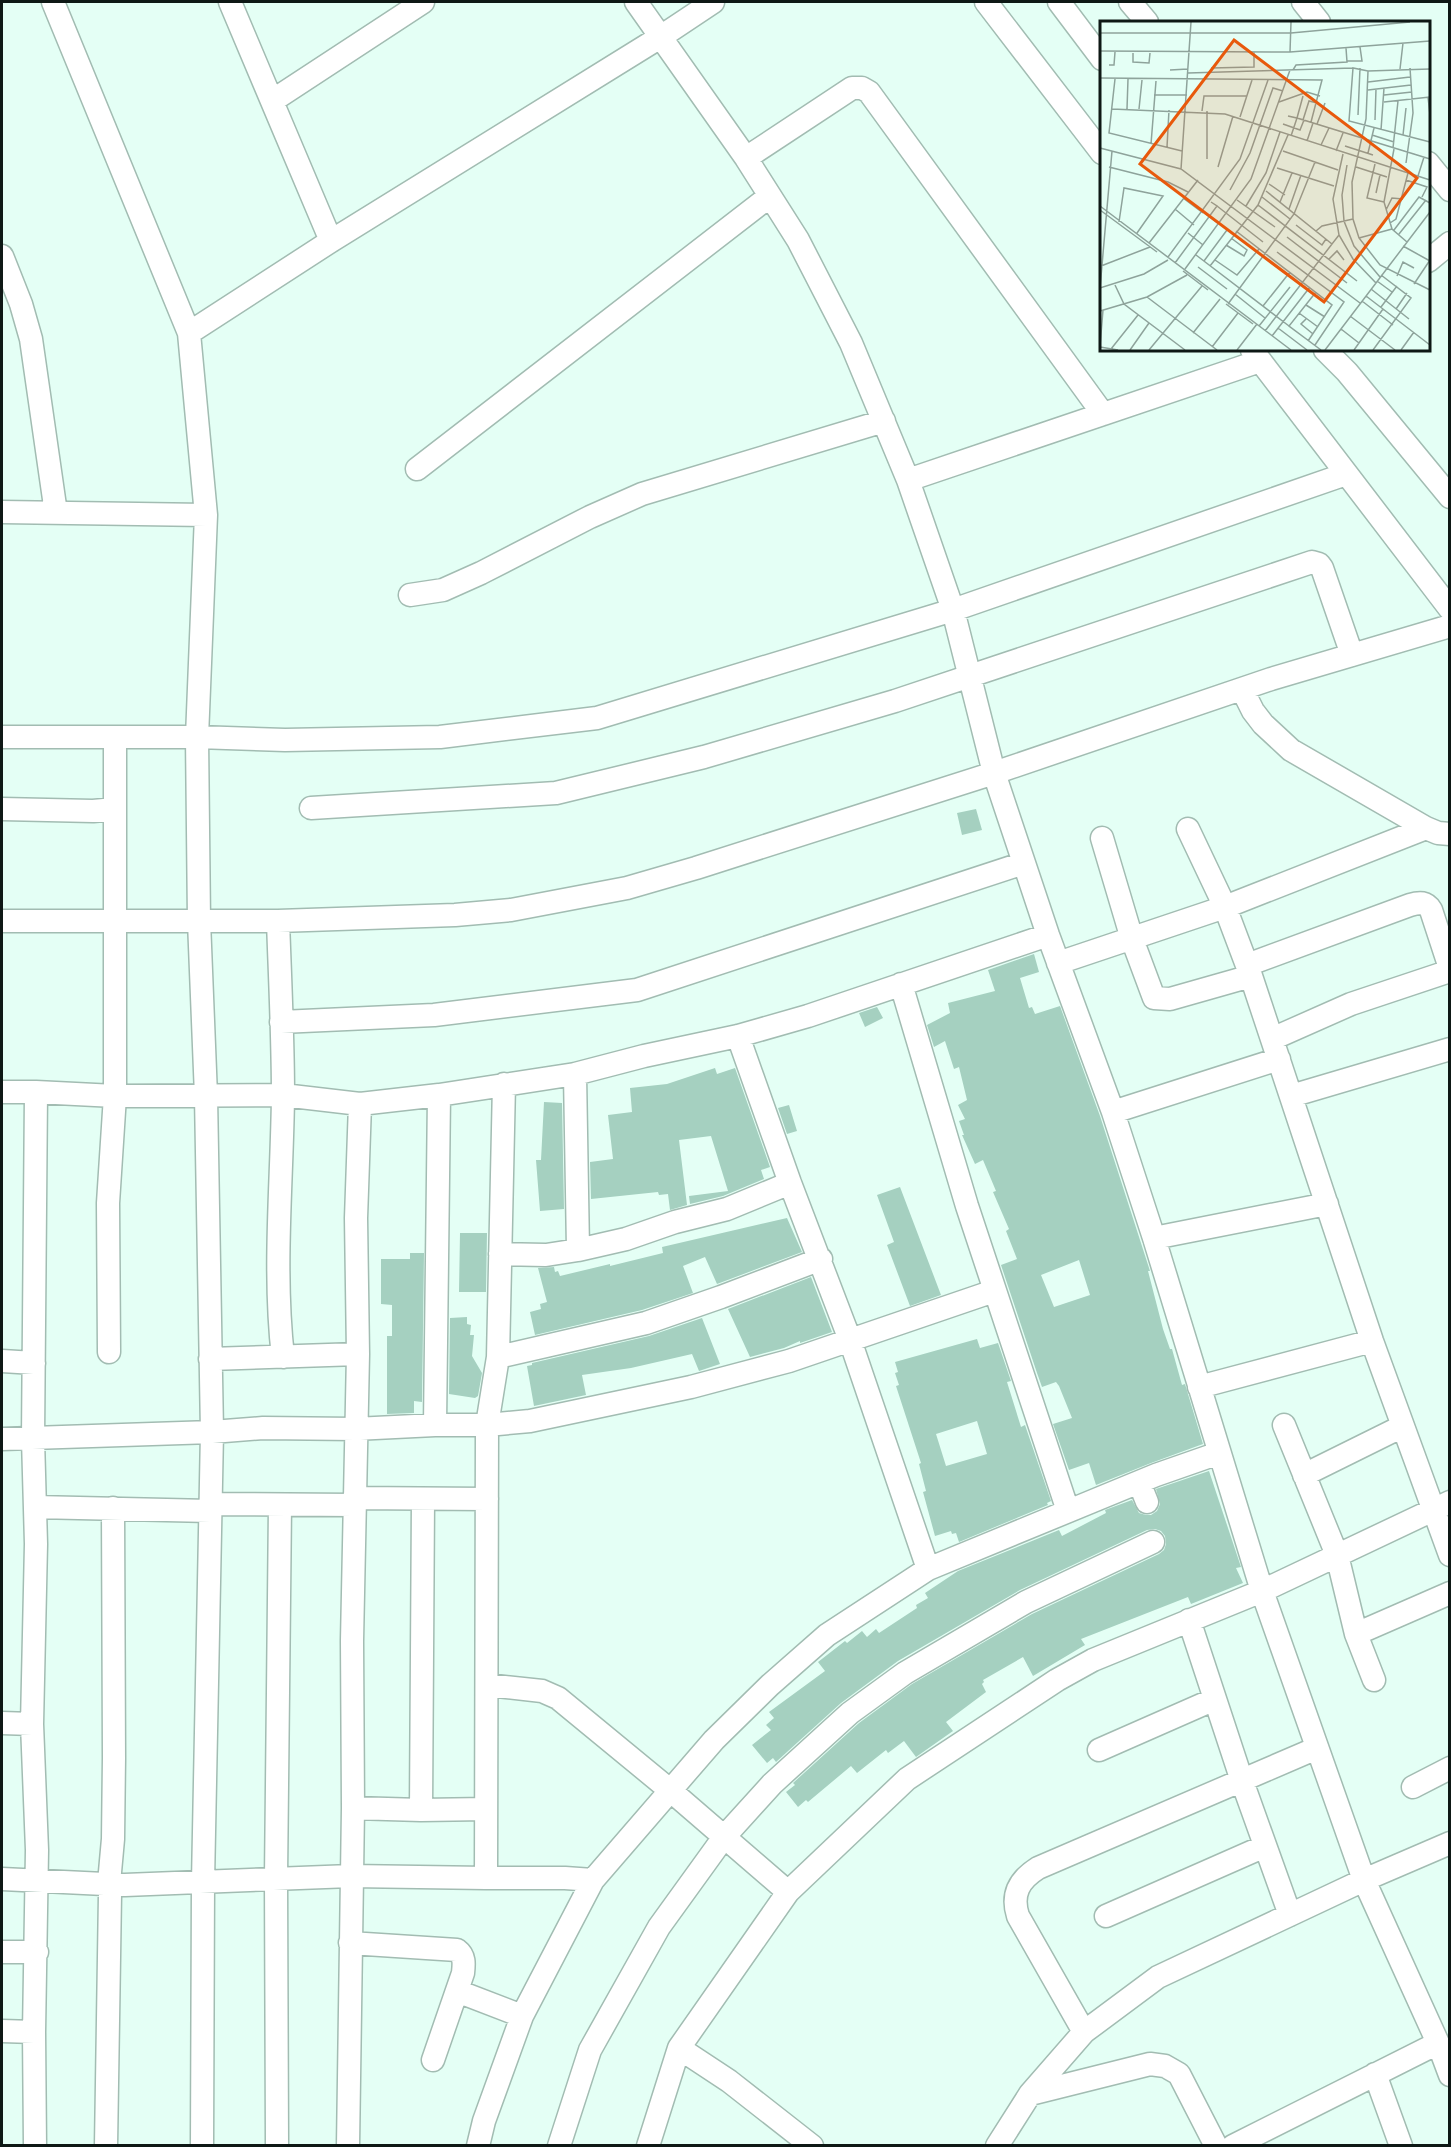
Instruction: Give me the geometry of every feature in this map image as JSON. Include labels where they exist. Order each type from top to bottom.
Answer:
[{"type":"street","points":[[53,2],[189,333],[206,515],[197,737],[199,921],[206,1096],[212,1432],[203,1882],[202,2145]]},
{"type":"street","points":[[230,2],[331,241]]},
{"type":"street","points":[[272,101],[423,2]]},
{"type":"street","points":[[636,2],[747,158],[798,240],[831,301],[908,480],[953,610],[994,773],[1047,935],[1113,1112],[1262,1591],[1364,1880],[1438,2043],[1449,2075]]},
{"type":"street","points":[[189,333],[331,241],[713,2]]},
{"type":"street","points":[[986,2],[1100,152]]},
{"type":"street","points":[[1059,2],[1100,57]]},
{"type":"street","points":[[1130,2],[1146,21]]},
{"type":"street","points":[[1303,2],[1318,21]]},
{"type":"street","points":[[747,158],[852,88],[862,88],[869,92],[1103,414]]},
{"type":"street","points":[[1430,166],[1449,190]]},
{"type":"street","points":[[417,469],[770,196]]},
{"type":"street","points":[[1430,259],[1449,243]]},
{"type":"street","points":[[2,256],[21,303],[31,339],[56,513]]},
{"type":"street","points":[[1326,351],[1347,372],[1449,497]]},
{"type":"street","points":[[908,480],[1103,414],[1256,355],[1449,609]]},
{"type":"street","points":[[410,595],[443,590],[590,517],[642,494],[884,421]]},
{"type":"street","points":[[2,737],[197,737],[285,740],[440,737],[597,718],[953,610],[1346,474]]},
{"type":"street","points":[[2,512],[206,515]]},
{"type":"street","points":[[311,808],[556,793],[704,757],[971,677],[1312,562],[1320,564],[1322,568],[1352,655]]},
{"type":"street","points":[[2,921],[278,921],[455,915],[512,910],[627,888],[994,773],[1242,689],[1449,626]]},
{"type":"street","points":[[1242,689],[1253,711],[1263,724],[1291,750],[1426,828],[1438,833],[1449,834]]},
{"type":"street","points":[[109,1352],[108,1203],[115,1096],[115,737]]},
{"type":"street","points":[[2,808],[93,811],[116,809]]},
{"type":"street","points":[[1058,963],[1225,907],[1426,828]]},
{"type":"street","points":[[1188,829],[1225,907],[1249,970],[1372,1341],[1403,1426],[1441,1506],[1449,1555]]},
{"type":"street","points":[[1102,838],[1132,939],[1154,998],[1170,999],[1249,970],[1410,905],[1422,903],[1431,910],[1449,969],[1351,1004],[1275,1049],[1113,1112]]},
{"type":"street","points":[[281,1022],[434,1015],[637,990],[1024,863]]},
{"type":"street","points":[[278,921],[283,1095],[279,1232],[280,1326],[284,1357]]},
{"type":"street","points":[[2,1092],[115,1096],[283,1095],[360,1104],[439,1095],[575,1074],[644,1056],[738,1036],[808,1016],[1047,935]]},
{"type":"street","points":[[901,984],[994,1291],[1068,1511]]},
{"type":"street","points":[[738,1036],[790,1183],[821,1259],[850,1340],[928,1569]]},
{"type":"street","points":[[1291,1096],[1449,1048]]},
{"type":"street","points":[[575,1074],[578,1250]]},
{"type":"street","points":[[486,1878],[487,1425],[498,1358],[504,1084]]},
{"type":"street","points":[[35,2145],[34,2032],[37,1880],[32,1724],[36,1092]]},
{"type":"street","points":[[435,1425],[439,1095]]},
{"type":"street","points":[[348,2145],[353,1808],[352,1641],[358,1354],[356,1218],[360,1104]]},
{"type":"street","points":[[500,1254],[546,1255],[626,1239],[675,1222],[727,1209],[790,1183]]},
{"type":"street","points":[[1154,1238],[1327,1204]]},
{"type":"street","points":[[498,1358],[645,1323],[721,1298],[821,1259]]},
{"type":"street","points":[[2,1439],[212,1432],[263,1428],[355,1429],[487,1425],[530,1421],[691,1387],[789,1361],[994,1291]]},
{"type":"street","points":[[1199,1387],[1372,1341]]},
{"type":"street","points":[[210,1359],[358,1354]]},
{"type":"street","points":[[2,1361],[34,1363]]},
{"type":"street","points":[[1284,1425],[1337,1555],[1356,1634],[1374,1680]]},
{"type":"street","points":[[1304,1475],[1403,1426]]},
{"type":"street","points":[[478,2145],[484,2121],[522,2016],[593,1880],[714,1740],[770,1685],[827,1635],[928,1569],[1068,1511],[1143,1492],[1219,1453]]},
{"type":"street","points":[[421,1810],[423,1499]]},
{"type":"street","points":[[35,1507],[210,1508],[354,1501],[487,1499]]},
{"type":"street","points":[[277,2145],[276,1878],[280,1505]]},
{"type":"street","points":[[648,2145],[679,2048],[788,1892],[907,1779],[1073,1670],[1113,1650],[1262,1591],[1441,1506]]},
{"type":"street","points":[[106,2145],[109,1883],[113,1839],[114,1758],[113,1508]]},
{"type":"street","points":[[559,2145],[586,2060],[595,2040],[659,1927],[724,1837],[772,1784],[850,1713],[905,1673],[1026,1602],[1153,1542]]},
{"type":"street","points":[[1356,1634],[1449,1593]]},
{"type":"street","points":[[1189,1620],[1242,1781],[1290,1915]]},
{"type":"street","points":[[487,1685],[542,1691],[558,1698],[788,1892]]},
{"type":"street","points":[[1099,1750],[1215,1699]]},
{"type":"street","points":[[2,1723],[32,1724]]},
{"type":"street","points":[[1084,2032],[1018,1916],[1014,1903],[1024,1878],[1038,1868],[1317,1748]]},
{"type":"street","points":[[1413,1787],[1449,1768]]},
{"type":"street","points":[[353,1808],[486,1809]]},
{"type":"street","points":[[997,2145],[1030,2094],[1084,2032],[1158,1977],[1364,1880],[1449,1843]]},
{"type":"street","points":[[1106,1916],[1265,1846]]},
{"type":"street","points":[[2,1879],[125,1885],[351,1876],[593,1880]]},
{"type":"street","points":[[350,1943],[457,1950],[464,1960],[463,1973],[433,2060]]},
{"type":"street","points":[[2,1952],[37,1952]]},
{"type":"street","points":[[457,1991],[522,2016]]},
{"type":"street","points":[[2,2031],[34,2032]]},
{"type":"street","points":[[1233,2145],[1438,2043]]},
{"type":"street","points":[[679,2048],[729,2081],[812,2145]]},
{"type":"street","points":[[1030,2094],[1149,2064],[1165,2066],[1179,2074],[1216,2145]]},
{"type":"street","points":[[1375,2074],[1401,2145]]},
{"type":"building","points":[[976,809],[982,830],[962,835],[957,813]]},
{"type":"building","points":[[1034,954],[1039,972],[1020,978],[1029,1008],[1032,1007],[1035,1014],[1060,1006],[1100,1116],[1150,1271],[1148,1271],[1163,1329],[1170,1349],[1172,1349],[1182,1385],[1185,1384],[1203,1444],[1096,1485],[1089,1463],[1069,1470],[1053,1424],[1072,1418],[1056,1382],[1042,1387],[1001,1265],[1017,1259],[1006,1231],[1009,1229],[993,1192],[996,1191],[983,1160],[975,1164],[962,1135],[964,1135],[959,1121],[965,1119],[958,1105],[967,1100],[959,1067],[954,1069],[945,1041],[934,1047],[927,1025],[950,1013],[948,1003],[995,991],[988,970]],"holes":[[[1079,1260],[1090,1295],[1054,1307],[1041,1275]]]},
{"type":"building","points":[[877,1007],[883,1018],[865,1027],[859,1013]]},
{"type":"building","points":[[715,1068],[717,1074],[735,1068],[770,1167],[761,1170],[764,1179],[723,1196],[690,1204],[689,1196],[728,1191],[711,1136],[679,1140],[687,1205],[670,1210],[668,1194],[659,1195],[658,1192],[591,1199],[590,1162],[613,1159],[608,1115],[632,1112],[630,1088],[667,1084]]},
{"type":"building","points":[[544,1102],[562,1103],[564,1209],[540,1211],[536,1160],[541,1160]]},
{"type":"building","points":[[789,1105],[797,1131],[787,1134],[778,1108]]},
{"type":"building","points":[[900,1187],[941,1295],[910,1306],[887,1245],[894,1242],[877,1195]]},
{"type":"building","points":[[787,1218],[802,1252],[717,1284],[705,1257],[683,1266],[693,1293],[642,1310],[535,1335],[530,1312],[541,1309],[540,1304],[547,1302],[538,1268],[554,1267],[555,1272],[558,1271],[560,1276],[610,1264],[610,1266],[663,1253],[662,1247]]},
{"type":"building","points":[[460,1233],[487,1233],[486,1292],[459,1292]]},
{"type":"building","points":[[410,1253],[424,1253],[422,1402],[414,1401],[414,1413],[387,1414],[387,1336],[392,1336],[392,1305],[381,1304],[381,1259],[410,1259]]},
{"type":"building","points":[[811,1277],[832,1332],[750,1357],[728,1309]]},
{"type":"building","points":[[467,1317],[467,1324],[471,1325],[470,1335],[474,1335],[472,1356],[482,1373],[478,1396],[475,1398],[449,1394],[450,1318]]},
{"type":"building","points":[[702,1318],[720,1364],[699,1371],[692,1354],[631,1368],[582,1375],[586,1395],[534,1406],[527,1366],[532,1363],[649,1336]]},
{"type":"building","points":[[977,1339],[980,1348],[998,1343],[1011,1381],[1007,1382],[1021,1427],[1025,1425],[1051,1501],[1047,1503],[1048,1505],[959,1542],[956,1533],[952,1534],[951,1531],[935,1536],[923,1492],[926,1491],[919,1464],[921,1463],[896,1386],[899,1385],[895,1373],[898,1372],[895,1362]],"holes":[[[977,1421],[987,1454],[946,1466],[936,1434]]]},
{"type":"building","points":[[1209,1471],[1241,1567],[1236,1568],[1243,1583],[1191,1604],[1188,1597],[1081,1639],[1085,1645],[1033,1676],[1023,1657],[983,1680],[982,1684],[986,1692],[946,1722],[953,1731],[916,1757],[904,1741],[888,1753],[886,1750],[857,1773],[851,1766],[808,1802],[806,1800],[798,1807],[786,1792],[859,1723],[912,1684],[1032,1614],[1159,1554],[1164,1550],[1166,1544],[1165,1536],[1161,1531],[1155,1529],[1147,1530],[1020,1590],[898,1661],[841,1703],[776,1762],[773,1758],[767,1763],[752,1745],[771,1730],[766,1725],[774,1718],[769,1712],[825,1671],[818,1662],[862,1631],[867,1637],[876,1629],[879,1633],[917,1608],[916,1605],[928,1598],[925,1593],[958,1571],[1059,1530],[1062,1536],[1106,1513],[1105,1510],[1132,1500],[1139,1513],[1151,1515],[1157,1511],[1160,1504],[1156,1489]]}]
